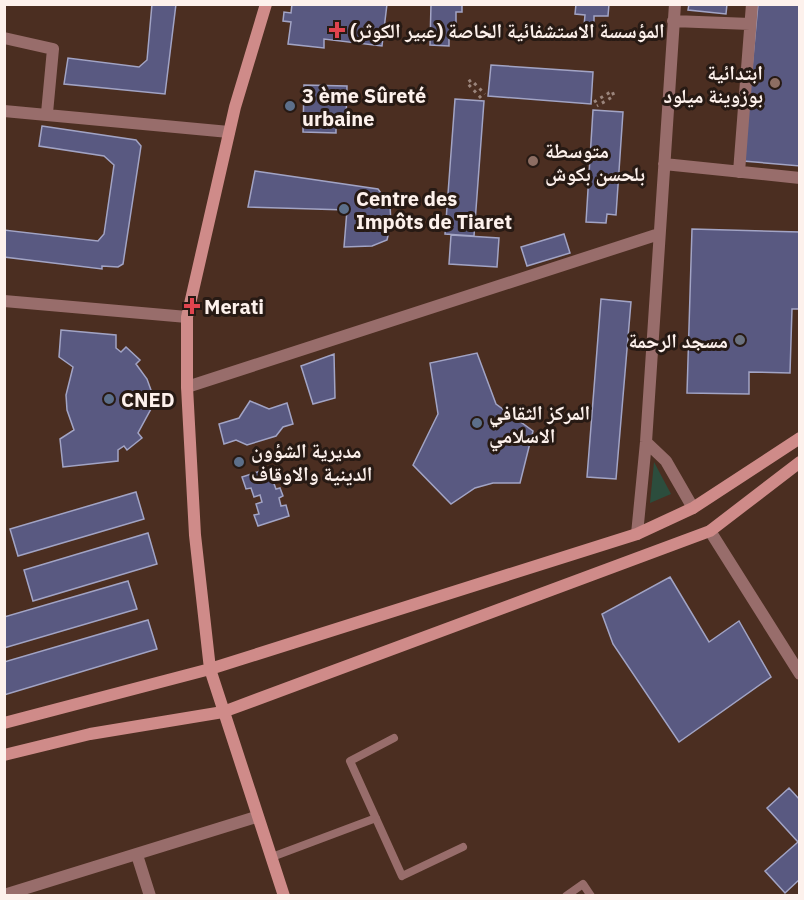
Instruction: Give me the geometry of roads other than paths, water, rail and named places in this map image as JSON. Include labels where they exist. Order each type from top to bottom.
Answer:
[{"type":"main road","points":[[266,4],[229,132],[187,317],[187,387],[195,535],[210,669],[256,817],[284,896]]},
{"type":"main road","points":[[4,723],[210,669],[637,534],[693,508],[800,438]]},
{"type":"main road","points":[[4,755],[90,734],[223,712],[710,531],[800,462]]},
{"type":"street","points":[[637,534],[646,442],[675,4]]},
{"type":"street","points":[[739,172],[752,4]]},
{"type":"street","points":[[673,21],[750,24]]},
{"type":"street","points":[[4,38],[53,49],[47,113]]},
{"type":"street","points":[[4,111],[47,113],[229,132]]},
{"type":"street","points":[[664,164],[800,178]]},
{"type":"street","points":[[187,387],[659,234]]},
{"type":"street","points":[[4,301],[187,317]]},
{"type":"street","points":[[646,442],[666,461],[693,508]]},
{"type":"street","points":[[710,531],[800,674]]},
{"type":"street","points":[[4,895],[30,892],[256,817]]},
{"type":"street","points":[[137,855],[150,896]]},
{"type":"lane","points":[[394,738],[350,761],[402,876],[463,847]]},
{"type":"lane","points":[[272,857],[376,818]]},
{"type":"lane","points":[[566,896],[583,884],[591,896]]},
{"type":"place","name":"المؤسسة الاستشفائية الخاصة (عبير الكوثر)","points":[[337,30]]},
{"type":"place","name":"ابتدائية بوزوينة ميلود","points":[[775,83]]},
{"type":"place","name":"3 ème Sûreté urbaine","points":[[290,106]]},
{"type":"place","name":"متوسطة بلحسن بكوش","points":[[533,161]]},
{"type":"place","name":"Centre des Impôts de Tiaret","points":[[344,209]]},
{"type":"place","name":"Merati","points":[[192,306]]},
{"type":"place","name":"مسجد الرحمة","points":[[740,340]]},
{"type":"place","name":"CNED","points":[[109,399]]},
{"type":"place","name":"المركز الثقافي الاسلامي","points":[[477,423]]},
{"type":"place","name":"مديرية الشؤون الدينية والاوقاف","points":[[239,462]]}]
